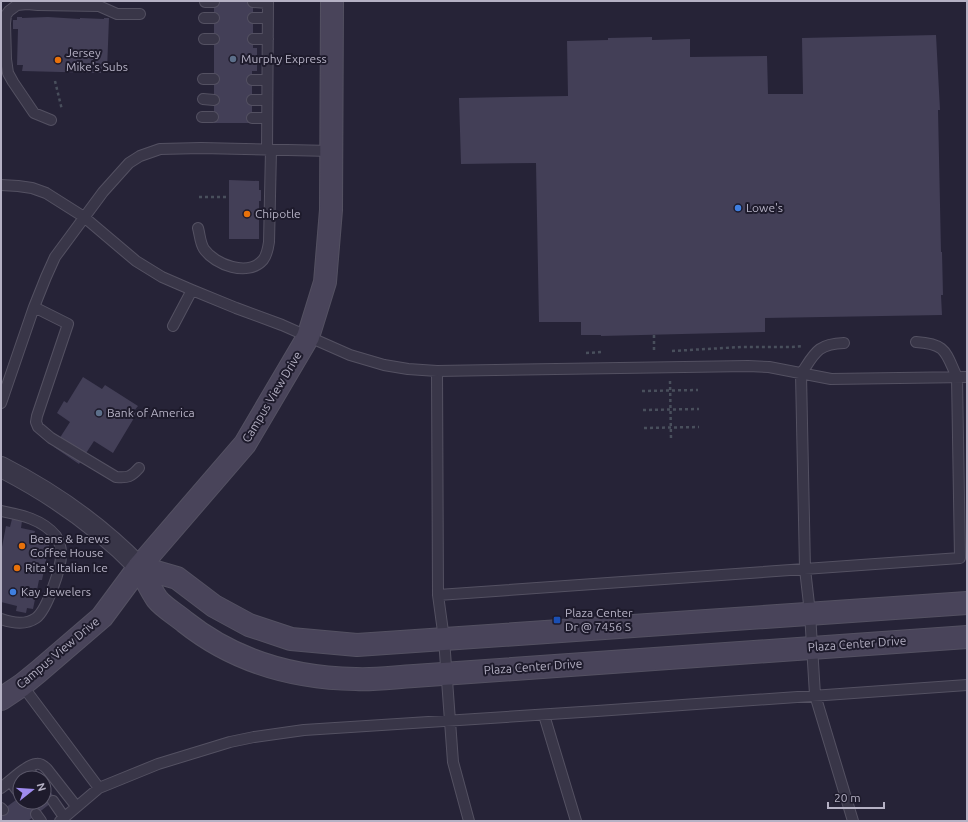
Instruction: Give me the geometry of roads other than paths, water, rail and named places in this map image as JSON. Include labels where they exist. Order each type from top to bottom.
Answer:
[{"type":"street","name":"Campus View Drive","points":[[1,698],[22,685],[102,617],[139,566],[245,444],[308,337],[325,282],[331,210],[332,1]]},
{"type":"street","name":"Plaza Center Drive","points":[[1,467],[57,499],[118,545],[139,566],[158,600],[191,626],[226,649],[261,664],[290,672],[327,678],[357,679],[967,637]]},
{"type":"street","name":"Plaza Center Drive","points":[[139,566],[177,578],[214,606],[249,625],[291,639],[357,645],[967,603]]},
{"type":"lane","points":[[198,228],[202,244],[210,256],[217,261],[237,268],[248,268],[262,261],[266,254],[269,242],[269,150],[267,118],[268,2],[253,2]]},
{"type":"lane","points":[[51,120],[34,113],[8,72],[6,59],[5,23],[6,15],[9,11],[17,5],[27,4],[99,6],[117,14],[140,14]]},
{"type":"lane","points":[[253,18],[268,18]]},
{"type":"lane","points":[[253,39],[268,39]]},
{"type":"lane","points":[[203,79],[214,79]]},
{"type":"lane","points":[[252,80],[267,80]]},
{"type":"lane","points":[[203,99],[214,100]]},
{"type":"lane","points":[[252,100],[267,100]]},
{"type":"lane","points":[[202,117],[214,117]]},
{"type":"lane","points":[[252,118],[267,118]]},
{"type":"lane","points":[[1,403],[34,307],[55,258],[103,192],[129,164],[140,156],[160,149],[201,148],[332,151]]},
{"type":"lane","points":[[1,185],[32,188],[46,193],[84,217],[136,261],[162,276],[192,290],[282,324],[350,355],[384,365],[408,369],[437,371],[748,366],[769,367],[831,379],[962,377]]},
{"type":"lane","points":[[173,326],[192,290]]},
{"type":"lane","points":[[34,307],[68,324],[37,416],[36,422],[38,427],[51,438],[116,477],[132,476],[139,468]]},
{"type":"lane","points":[[438,595],[960,558],[962,377],[944,350],[933,344],[916,342]]},
{"type":"lane","points":[[844,343],[832,344],[820,348],[814,354],[801,374],[805,569],[810,613],[815,695],[853,821]]},
{"type":"lane","points":[[437,371],[438,595],[444,639],[453,762],[469,821]]},
{"type":"lane","points":[[1,511],[36,520],[57,537],[61,554],[48,600],[41,614],[29,622],[21,623],[1,619]]},
{"type":"lane","points":[[22,685],[100,788]]},
{"type":"lane","points":[[53,801],[62,819],[76,806],[100,788],[158,764],[230,742],[304,730],[544,715],[967,685]]},
{"type":"lane","points":[[544,715],[576,821]]},
{"type":"lane","points":[[1,788],[27,768],[36,764],[42,765],[47,769],[76,806]]},
{"type":"place","name":"Murphy Express","points":[[233,59]]},
{"type":"place","name":"Jersey Mike's Subs","points":[[58,60]]},
{"type":"place","name":"Lowe's","points":[[738,208]]},
{"type":"place","name":"Chipotle","points":[[247,214]]},
{"type":"place","name":"Bank of America","points":[[99,413]]},
{"type":"place","name":"Beans & Brews Coffee House","points":[[22,546]]},
{"type":"place","name":"Rita's Italian Ice","points":[[17,568]]},
{"type":"place","name":"Kay Jewelers","points":[[13,592]]},
{"type":"place","name":"Plaza Center Dr @ 7456 S","points":[[557,620]]}]
